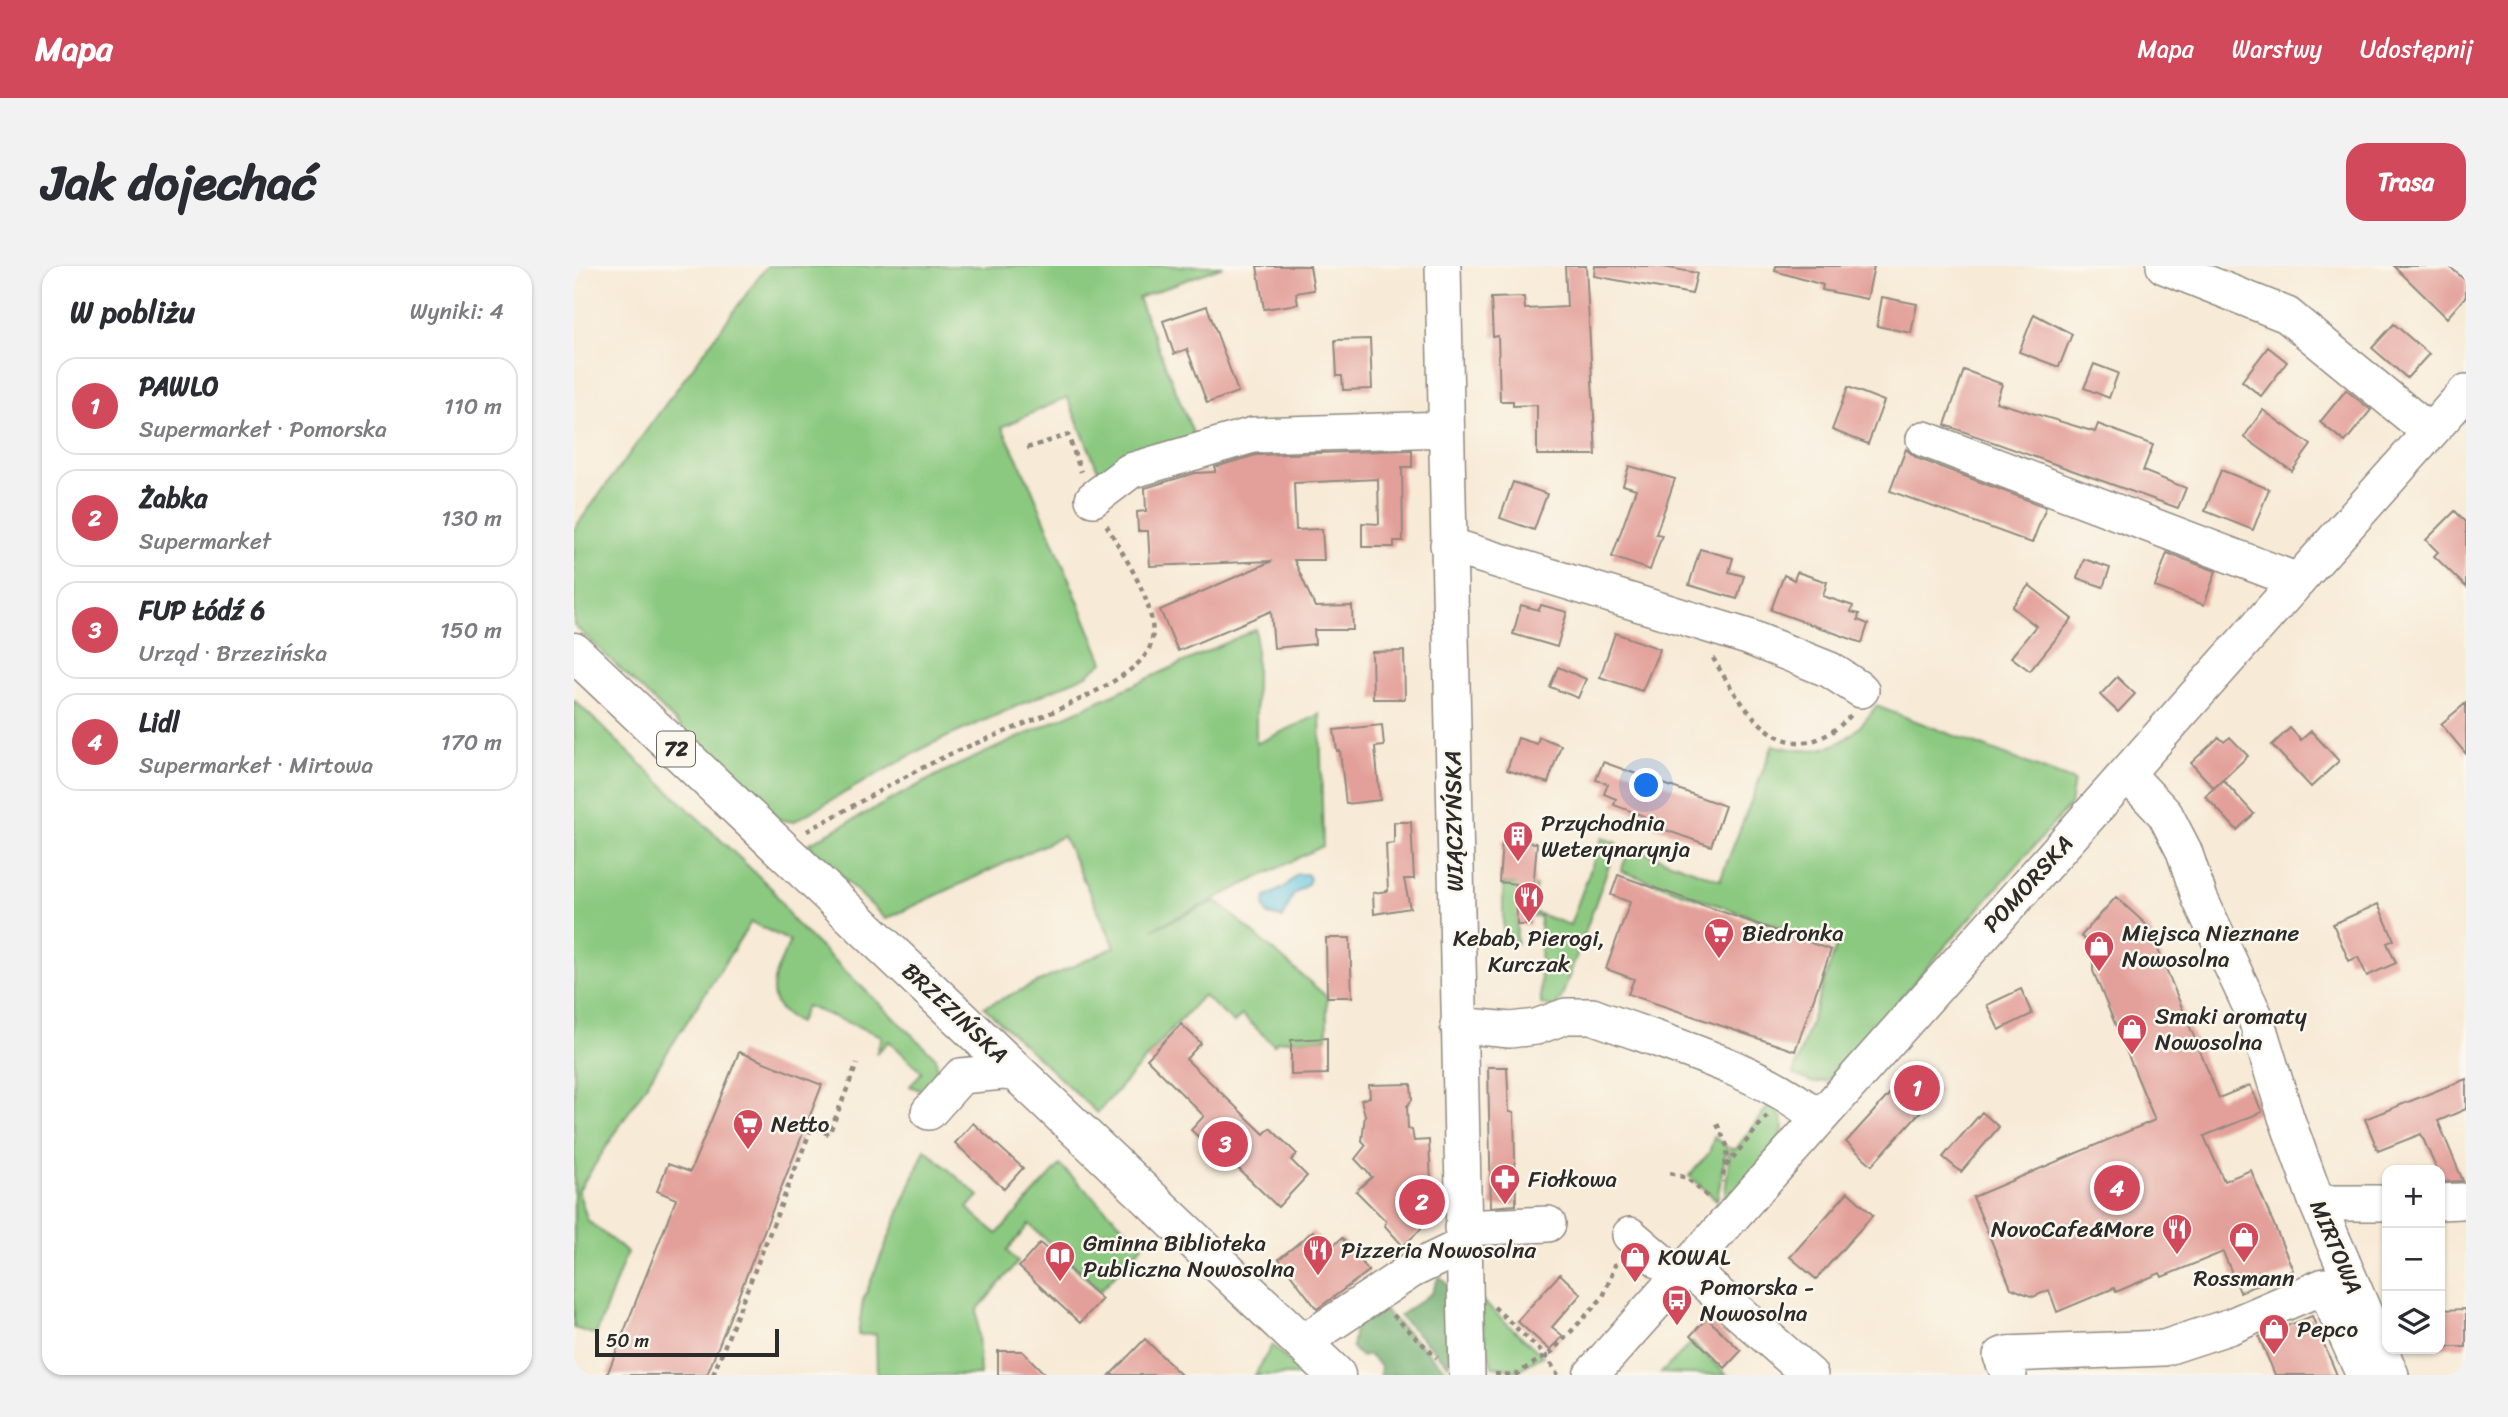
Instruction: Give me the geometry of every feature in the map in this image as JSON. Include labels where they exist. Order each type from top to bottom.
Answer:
[{"type":"main road","name":"BRZEZIŃSKA","points":[[574,652],[1336,1375]]},
{"type":"street","name":"WIĄCZYŃSKA","points":[[1443,266],[1462,1237],[1453,1367]]},
{"type":"street","points":[[2164,266],[2287,315],[2430,432]]},
{"type":"street","name":"POMORSKA","points":[[1591,1375],[2466,392]]},
{"type":"street","points":[[1093,499],[1130,471],[1253,435],[1446,429]]},
{"type":"street","points":[[1924,439],[2298,581]]},
{"type":"street","points":[[1448,545],[1748,637],[1830,670],[1861,690]]},
{"type":"street","name":"MIRTOWA","points":[[2127,774],[2152,798],[2176,834],[2200,899],[2255,1016],[2286,1117],[2317,1203],[2391,1375]]},
{"type":"street","points":[[953,1011],[957,1030],[957,1063],[961,1076]]},
{"type":"street","points":[[1458,1025],[1510,1030],[1536,1027],[1566,1016],[1592,1016],[1782,1091],[1819,1118]]},
{"type":"street","points":[[929,1112],[961,1076],[1003,1072],[1020,1074]]},
{"type":"street","points":[[2317,1203],[2382,1203]]},
{"type":"street","points":[[1302,1343],[1462,1237],[1548,1224]]},
{"type":"street","points":[[1621,1246],[1683,1272],[1810,1375]]},
{"type":"street","points":[[2009,1375],[2001,1356],[2006,1354],[2164,1348],[2231,1326],[2324,1286],[2364,1375]]},
{"type":"path","points":[[779,847],[946,756],[1108,687],[1148,651],[1154,628],[1148,604],[1093,499],[1068,435],[1027,448]]},
{"type":"path","points":[[1705,624],[1712,656],[1732,691],[1769,734],[1802,743],[1839,729],[1860,707],[1861,690]]},
{"type":"path","points":[[713,1375],[812,1127],[829,1134],[857,1064]]},
{"type":"path","points":[[1725,1167],[1770,1112]]},
{"type":"path","points":[[1717,1124],[1728,1148],[1720,1195]]},
{"type":"path","points":[[1670,1173],[1687,1178],[1718,1206]]},
{"type":"path","points":[[1492,1374],[1516,1375],[1546,1356],[1603,1297],[1621,1246]]},
{"type":"path","points":[[1487,1301],[1546,1356],[1558,1375]]},
{"type":"path","points":[[1389,1311],[1453,1367]]},
{"type":"green space","points":[[767,266],[1223,266],[1138,298],[1195,438],[1099,472],[1067,397],[1002,427],[1032,489],[1103,662],[1087,675],[929,745],[793,822],[778,819],[574,625],[574,529]]},
{"type":"green space","points":[[1256,629],[1256,744],[1320,714],[1323,846],[1153,929],[1216,901],[1327,997],[1327,1038],[1277,1041],[1274,1045],[1242,1015],[1234,1023],[1203,995],[1097,1113],[984,1007],[1115,947],[1063,836],[886,919],[808,844],[943,772]]},
{"type":"green space","points":[[574,700],[772,889],[794,922],[935,1057],[937,1067],[935,1075],[922,1091],[910,1086],[922,1072],[889,1041],[876,1054],[882,1036],[806,1006],[799,1023],[786,1015],[778,1006],[773,986],[779,964],[790,941],[751,922],[578,1191],[588,1221],[627,1252],[596,1335],[574,1328]]},
{"type":"green space","points":[[1876,706],[2074,781],[2070,805],[1827,1081],[1813,1083],[1793,1074],[1836,947],[1621,871],[1630,847],[1720,880],[1773,745],[1805,750],[1832,746],[1855,731]]},
{"type":"green space","points":[[1602,838],[1617,843],[1561,999],[1554,1008],[1541,1004],[1540,916],[1517,917],[1517,943],[1503,945],[1503,883],[1536,886],[1531,911],[1570,925]]},
{"type":"green space","points":[[1769,1105],[1781,1117],[1783,1128],[1780,1136],[1767,1156],[1724,1203],[1730,1148],[1735,1150]]},
{"type":"green space","points":[[1714,1137],[1727,1147],[1717,1200],[1689,1176],[1709,1153]]},
{"type":"green space","points":[[925,1149],[979,1196],[967,1208],[997,1234],[1060,1165],[1143,1245],[1100,1291],[1029,1224],[1007,1251],[1018,1262],[977,1310],[980,1375],[877,1375],[876,1334],[858,1335],[863,1300]]},
{"type":"green space","points":[[1439,1276],[1447,1284],[1449,1365],[1399,1316],[1432,1293]]},
{"type":"green space","points":[[1480,1299],[1543,1356],[1516,1371],[1492,1366],[1483,1336]]},
{"type":"green space","points":[[1383,1309],[1446,1370],[1446,1373],[1380,1375],[1381,1366],[1369,1355],[1361,1357],[1352,1348],[1355,1326]]},
{"type":"green space","points":[[1692,1342],[1727,1375],[1661,1373]]},
{"type":"green space","points":[[1272,1345],[1303,1375],[1255,1375]]},
{"type":"water","points":[[1297,874],[1307,874],[1310,878],[1308,884],[1293,895],[1283,918],[1268,915],[1264,906],[1266,897],[1285,887]]},
{"type":"building","points":[[1257,266],[1310,266],[1314,290],[1296,293],[1298,304],[1264,309]]},
{"type":"building","points":[[1565,266],[1586,266],[1596,455],[1537,455],[1537,405],[1513,406],[1513,401],[1500,401],[1498,336],[1493,337],[1491,298],[1524,297],[1525,309],[1567,307]]},
{"type":"building","points":[[1595,266],[1658,266],[1697,273],[1692,294],[1594,276]]},
{"type":"building","points":[[1776,266],[1874,266],[1867,299],[1822,290],[1823,285],[1775,271]]},
{"type":"building","points":[[2394,266],[2449,266],[2466,281],[2466,296],[2447,318]]},
{"type":"building","points":[[1882,297],[1917,304],[1911,333],[1877,326]]},
{"type":"building","points":[[1207,306],[1238,392],[1207,403],[1187,349],[1174,354],[1163,321]]},
{"type":"building","points":[[2034,314],[2072,334],[2059,367],[2019,352]]},
{"type":"building","points":[[2394,324],[2429,354],[2407,378],[2372,348]]},
{"type":"building","points":[[1370,339],[1372,389],[1343,390],[1342,376],[1337,376],[1335,340]]},
{"type":"building","points":[[2268,347],[2287,362],[2261,396],[2242,381]]},
{"type":"building","points":[[2094,364],[2118,373],[2109,398],[2084,388]]},
{"type":"building","points":[[1964,370],[2002,384],[1996,402],[2095,432],[2098,424],[2153,445],[2143,471],[2186,488],[2178,508],[1945,425]]},
{"type":"building","points":[[1848,387],[1884,401],[1868,444],[1832,430]]},
{"type":"building","points":[[2346,390],[2371,410],[2345,442],[2320,422]]},
{"type":"building","points":[[2263,410],[2311,445],[2292,471],[2244,437]]},
{"type":"building","points":[[1906,449],[1917,458],[2046,507],[2032,543],[1890,491]]},
{"type":"building","points":[[1412,450],[1412,467],[1402,467],[1403,541],[1394,541],[1394,547],[1362,547],[1362,523],[1379,524],[1378,479],[1294,483],[1296,530],[1322,529],[1324,560],[1294,560],[1315,607],[1352,606],[1353,630],[1314,630],[1315,644],[1274,648],[1271,611],[1178,651],[1160,610],[1272,561],[1150,566],[1148,531],[1138,531],[1137,512],[1146,511],[1145,488],[1195,473],[1215,472],[1215,467],[1256,455]]},
{"type":"building","points":[[1629,466],[1675,479],[1656,534],[1662,535],[1650,570],[1612,557],[1636,489],[1623,485]]},
{"type":"building","points":[[2221,470],[2269,489],[2253,530],[2205,511]]},
{"type":"building","points":[[1513,482],[1547,494],[1534,530],[1500,518]]},
{"type":"building","points":[[2455,511],[2466,522],[2466,587],[2434,556],[2438,552],[2426,540]]},
{"type":"building","points":[[1700,549],[1733,558],[1729,572],[1744,576],[1737,599],[1689,585]]},
{"type":"building","points":[[2167,553],[2216,571],[2204,605],[2155,587]]},
{"type":"building","points":[[2084,559],[2110,568],[2103,587],[2077,578]]},
{"type":"building","points":[[1797,572],[1827,582],[1823,596],[1853,606],[1851,612],[1859,614],[1858,620],[1868,624],[1862,643],[1771,610],[1784,575],[1794,580]]},
{"type":"building","points":[[2029,585],[2072,619],[2030,671],[2011,657],[2036,626],[2012,607]]},
{"type":"building","points":[[1521,605],[1539,610],[1541,605],[1567,612],[1557,647],[1513,634]]},
{"type":"building","points":[[1615,633],[1660,649],[1642,691],[1600,677]]},
{"type":"building","points":[[1404,651],[1405,699],[1373,699],[1372,652]]},
{"type":"building","points":[[1558,667],[1586,679],[1578,698],[1550,687]]},
{"type":"building","points":[[2117,677],[2135,694],[2118,712],[2100,695]]},
{"type":"building","points":[[2466,703],[2466,754],[2441,724]]},
{"type":"building","points":[[1382,725],[1384,746],[1375,747],[1380,800],[1346,804],[1340,751],[1337,751],[1334,730]]},
{"type":"building","points":[[2290,728],[2301,740],[2311,731],[2339,761],[2311,787],[2272,745]]},
{"type":"building","points":[[1539,737],[1561,745],[1548,783],[1507,770],[1518,738],[1537,744]]},
{"type":"building","points":[[2219,737],[2224,742],[2230,737],[2248,756],[2214,788],[2191,763]]},
{"type":"building","points":[[1603,762],[1725,806],[1711,846],[1642,822],[1644,816],[1614,805],[1616,799],[1604,794],[1608,784],[1596,780]]},
{"type":"building","points":[[2223,780],[2254,814],[2237,830],[2205,796]]},
{"type":"building","points":[[1394,822],[1411,822],[1414,879],[1404,879],[1410,908],[1374,914],[1373,893],[1388,891],[1386,844],[1394,843]]},
{"type":"building","name":"Przychodnia Weterynarynja","points":[[1502,841],[1537,843],[1530,925],[1517,925],[1516,884],[1499,882]]},
{"type":"building","name":"Biedronka","points":[[1618,875],[1831,950],[1795,1051],[1628,994],[1634,979],[1606,969],[1630,902],[1611,895]]},
{"type":"building","points":[[2116,897],[2149,927],[2219,1098],[2250,1085],[2262,1112],[2204,1136],[2224,1181],[2251,1170],[2293,1270],[2240,1292],[2223,1252],[2162,1277],[2160,1273],[2116,1292],[2114,1288],[2057,1312],[2049,1290],[2033,1297],[2011,1288],[1973,1197],[2155,1120],[2093,971],[2093,948],[2081,936]]},
{"type":"building","points":[[2378,904],[2394,940],[2387,943],[2396,963],[2367,976],[2358,957],[2349,961],[2333,924]]},
{"type":"building","points":[[1326,938],[1350,938],[1352,997],[1327,997]]},
{"type":"building","points":[[2021,989],[2032,1014],[1999,1030],[1987,1005]]},
{"type":"building","points":[[1181,1024],[1201,1043],[1186,1059],[1264,1134],[1270,1128],[1297,1154],[1291,1160],[1307,1176],[1278,1207],[1223,1154],[1220,1157],[1191,1130],[1204,1116],[1147,1059]]},
{"type":"building","points":[[1327,1038],[1327,1074],[1291,1075],[1291,1040]]},
{"type":"building","points":[[739,1052],[822,1085],[707,1375],[607,1375],[676,1199],[657,1191],[668,1164],[690,1172]]},
{"type":"building","points":[[1488,1067],[1507,1067],[1509,1112],[1514,1112],[1516,1205],[1491,1207]]},
{"type":"building","points":[[1913,1068],[1939,1091],[1872,1165],[1846,1142]]},
{"type":"building","points":[[2466,1079],[2466,1109],[2438,1121],[2463,1181],[2445,1182],[2445,1165],[2435,1165],[2421,1134],[2378,1151],[2365,1119]]},
{"type":"building","points":[[1411,1084],[1412,1100],[1407,1106],[1408,1129],[1412,1130],[1414,1141],[1429,1140],[1432,1208],[1420,1230],[1403,1246],[1385,1226],[1386,1221],[1356,1191],[1372,1177],[1355,1159],[1366,1145],[1362,1141],[1365,1115],[1361,1100],[1370,1097],[1369,1085]]},
{"type":"building","points":[[1982,1112],[1999,1127],[1961,1172],[1943,1157]]},
{"type":"building","points":[[973,1123],[1023,1168],[1004,1189],[955,1143]]},
{"type":"building","points":[[1848,1192],[1873,1215],[1816,1279],[1790,1257]]},
{"type":"building","points":[[1313,1231],[1328,1250],[1342,1238],[1369,1271],[1317,1309],[1279,1259]]},
{"type":"building","name":"Gminna Biblioteka Publiczna Nowosolna","points":[[1040,1243],[1102,1299],[1080,1323],[1019,1267]]},
{"type":"building","points":[[1560,1274],[1581,1294],[1552,1327],[1563,1336],[1550,1350],[1517,1321]]},
{"type":"building","points":[[2466,1309],[2466,1347],[2445,1347],[2445,1310]]},
{"type":"building","points":[[2312,1316],[2337,1375],[2275,1375],[2259,1337]]},
{"type":"building","points":[[1707,1318],[1741,1351],[1725,1368],[1691,1335]]},
{"type":"building","points":[[1145,1339],[1181,1375],[1110,1375]]},
{"type":"building","points":[[998,1351],[1022,1351],[1046,1375],[998,1375]]},
{"type":"place","name":"Przychodnia Weterynarynja","points":[[1518,863]]},
{"type":"place","name":"Kebab, Pierogi, Kurczak","points":[[1529,924]]},
{"type":"place","name":"Biedronka","points":[[1719,960]]},
{"type":"place","name":"Miejsca Nieznane Nowosolna","points":[[2099,973]]},
{"type":"place","name":"Smaki aromaty Nowosolna","points":[[2132,1056]]},
{"type":"place","name":"PAWLO","points":[[1917,1088]]},
{"type":"place","name":"FUP Łódź 6","points":[[1225,1144]]},
{"type":"place","name":"Netto","points":[[748,1151]]},
{"type":"place","name":"Lidl","points":[[2117,1188]]},
{"type":"place","name":"Żabka","points":[[1422,1202]]},
{"type":"place","name":"Fiołkowa","points":[[1505,1206]]},
{"type":"place","name":"NovoCafe&More","points":[[2177,1256]]},
{"type":"place","name":"Rossmann","points":[[2244,1264]]},
{"type":"place","name":"Pizzeria Nowosolna","points":[[1318,1277]]},
{"type":"place","name":"Gminna Biblioteka Publiczna Nowosolna","points":[[1060,1283]]},
{"type":"place","name":"KOWAL","points":[[1635,1284]]},
{"type":"place","name":"Pomorska - Nowosolna","points":[[1677,1327]]},
{"type":"place","name":"Pepco","points":[[2274,1356]]}]
